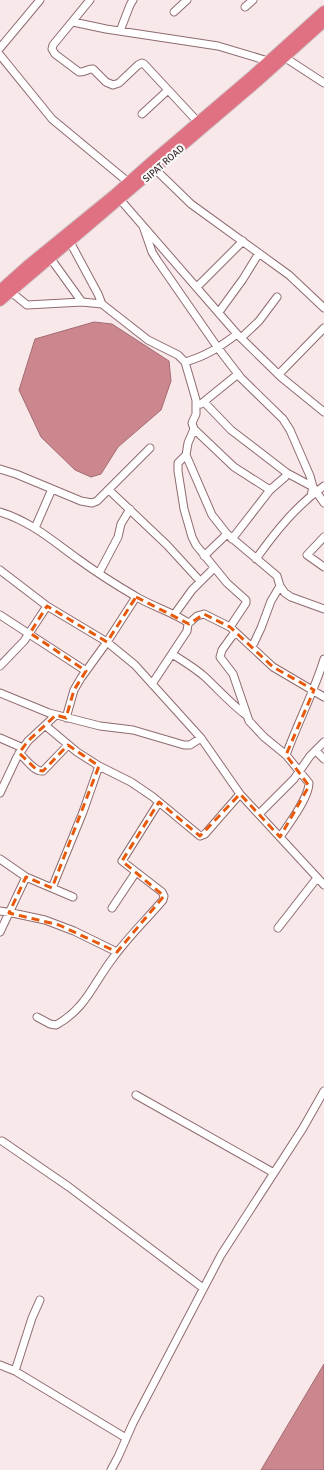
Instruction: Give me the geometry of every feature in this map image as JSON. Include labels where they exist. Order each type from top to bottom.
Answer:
[{"type":"highway","name":"SIPAT ROAD","points":[[0,301],[70,242],[117,197],[128,182],[324,11]]},
{"type":"highway","name":"SIPAT ROAD","points":[[0,290],[117,197],[155,169],[324,22]]},
{"type":"street","points":[[0,48],[40,0]]},
{"type":"street","points":[[90,0],[53,45],[52,49],[55,54],[74,69],[82,73],[93,69],[106,82],[113,86],[119,83],[142,63],[146,65],[198,121]]},
{"type":"street","points":[[120,32],[133,0]]},
{"type":"street","points":[[174,12],[187,0]]},
{"type":"street","points":[[245,7],[253,0]]},
{"type":"street","points":[[73,22],[120,32],[218,46],[268,60]]},
{"type":"street","points":[[0,55],[52,119],[128,182]]},
{"type":"street","points":[[284,57],[324,82]]},
{"type":"street","points":[[142,114],[168,90]]},
{"type":"street","points":[[155,169],[191,204],[289,275],[324,308]]},
{"type":"street","points":[[117,197],[239,336],[279,374],[324,412]]},
{"type":"street","points":[[143,226],[152,252],[218,348],[238,374],[283,420],[290,430],[304,461],[313,492]]},
{"type":"street","points":[[197,287],[242,241]]},
{"type":"street","points":[[70,242],[102,304],[148,340],[178,355],[185,362],[197,407],[192,423],[194,429],[234,467],[270,490]]},
{"type":"street","points":[[219,312],[243,279],[259,253]]},
{"type":"street","points":[[51,259],[82,302]]},
{"type":"street","points":[[11,292],[27,305],[82,302],[102,304]]},
{"type":"street","points":[[185,362],[201,358],[239,336],[259,321],[277,298]]},
{"type":"street","points":[[279,374],[324,328]]},
{"type":"street","points":[[197,407],[238,374]]},
{"type":"street","points":[[204,402],[231,430],[313,492],[324,503]]},
{"type":"street","points":[[194,429],[188,443],[186,455],[212,515],[229,536],[277,576],[280,586],[285,593],[291,597],[324,609]]},
{"type":"street","points":[[0,469],[86,503],[97,501],[150,448]]},
{"type":"street","points":[[186,455],[180,460],[178,466],[184,509],[192,537],[196,546],[214,568],[227,583],[246,600],[246,604],[222,650],[220,657],[233,674],[243,699],[246,715]]},
{"type":"street","points":[[204,556],[229,536],[270,490],[288,473]]},
{"type":"street","points":[[256,559],[283,523],[313,492],[324,486]]},
{"type":"street","points":[[35,528],[52,489]]},
{"type":"street","points":[[108,490],[167,545],[200,580]]},
{"type":"street","points":[[99,573],[118,537],[121,524],[130,509]]},
{"type":"street","points":[[0,512],[35,528],[136,597],[174,615],[188,624]]},
{"type":"street","points":[[324,537],[307,555],[324,567]]},
{"type":"street","points":[[174,615],[200,580],[214,568]]},
{"type":"street","points":[[0,570],[47,606],[107,642],[135,665],[201,738],[240,794],[324,885]]},
{"type":"street","points":[[252,647],[262,628],[271,600],[280,586]]},
{"type":"street","points":[[66,718],[74,690],[136,597]]},
{"type":"street","points":[[0,666],[19,647],[30,633],[47,606]]},
{"type":"street","points":[[152,684],[187,631],[188,624],[197,616],[204,614],[233,629],[273,667],[324,697]]},
{"type":"street","points":[[0,615],[30,633],[86,671]]},
{"type":"street","points":[[172,654],[204,676],[233,705],[246,715],[255,728],[286,755],[309,783],[308,792],[296,814],[280,837]]},
{"type":"street","points":[[286,755],[294,733],[314,690],[324,659]]},
{"type":"street","points":[[0,693],[56,716],[100,726],[133,730],[184,745],[190,745],[201,738]]},
{"type":"street","points":[[0,793],[21,751],[35,734],[56,716]]},
{"type":"street","points":[[46,726],[68,745],[99,766],[143,790],[200,836],[205,834],[240,794]]},
{"type":"street","points":[[0,738],[21,751],[37,770],[41,772],[68,745]]},
{"type":"street","points":[[259,814],[294,779],[324,742]]},
{"type":"street","points":[[316,751],[324,759]]},
{"type":"street","points":[[52,888],[83,812],[99,766]]},
{"type":"street","points":[[37,1017],[54,1025],[60,1023],[85,1001],[117,952],[151,914],[164,896],[162,892],[122,861],[159,802]]},
{"type":"street","points":[[0,858],[26,876],[73,897]]},
{"type":"street","points":[[112,908],[136,872]]},
{"type":"street","points":[[0,932],[26,876]]},
{"type":"street","points":[[278,928],[317,878]]},
{"type":"street","points":[[0,911],[52,923],[74,931],[117,952]]},
{"type":"street","points":[[110,1470],[221,1255],[304,1128],[324,1092]]},
{"type":"street","points":[[136,1094],[274,1173]]},
{"type":"street","points":[[2,1141],[86,1200],[203,1288]]},
{"type":"street","points":[[15,1371],[32,1318],[40,1300]]},
{"type":"street","points":[[0,1365],[15,1371],[126,1438]]},
{"type":"highlighted area","points":[[136,597],[189,624],[204,614],[230,627],[273,667],[314,690],[286,755],[309,786],[280,837],[240,794],[200,836],[159,802],[122,861],[164,896],[117,952],[59,925],[9,913],[26,877],[52,888],[99,766],[68,745],[43,771],[37,770],[19,753],[28,741],[56,715],[66,718],[74,690],[86,671],[30,633],[47,606],[107,642]]},
{"type":"shaded area","points":[[94,322],[112,324],[169,361],[171,381],[161,410],[118,447],[101,474],[91,477],[75,470],[41,437],[19,390],[35,339]]},
{"type":"shaded area","points":[[324,1364],[324,1470],[261,1470]]}]
